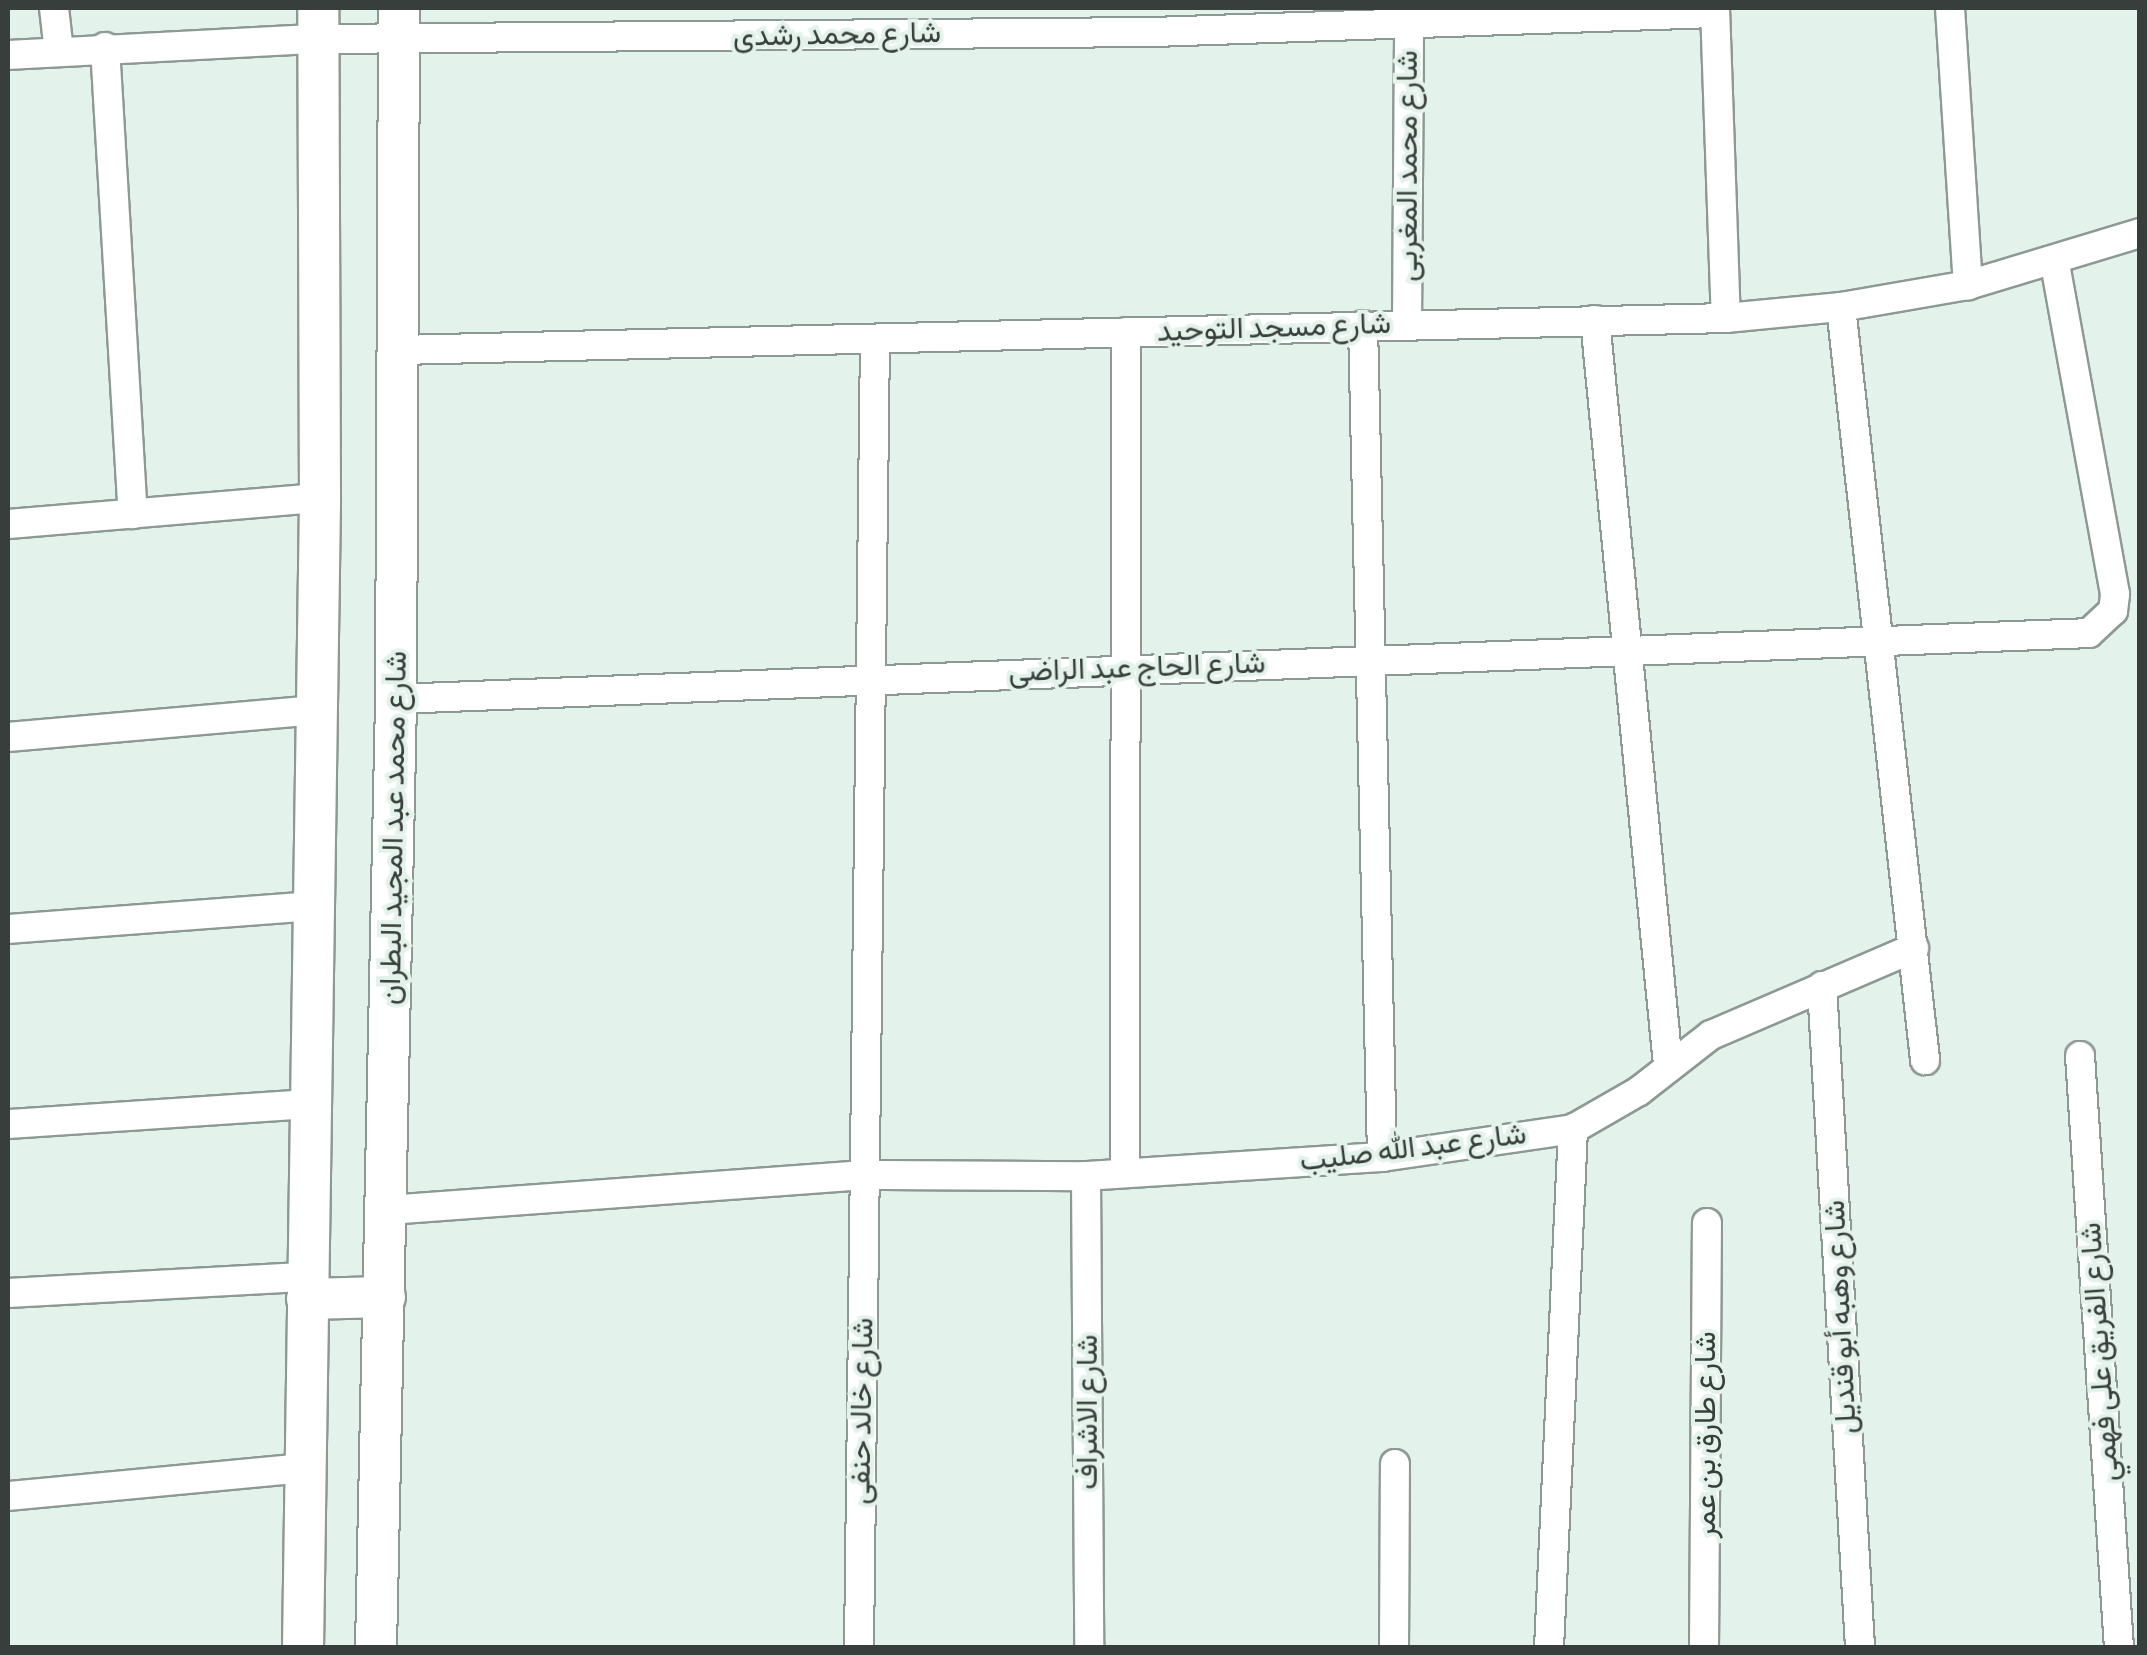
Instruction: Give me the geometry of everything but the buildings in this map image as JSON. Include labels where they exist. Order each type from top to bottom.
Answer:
[{"type":"street","points":[[54,8],[59,52]]},
{"type":"street","points":[[1950,8],[1968,285]]},
{"type":"street","points":[[1715,10],[1726,318]]},
{"type":"street","name":"شارع محمد رشدى","points":[[8,55],[318,24],[1153,20],[1715,10]]},
{"type":"street","name":"شارع محمد المغربى","points":[[1407,324],[1409,15]]},
{"type":"street","points":[[303,1648],[320,498],[318,24]]},
{"type":"street","name":"شارع محمد عبد المجيد البطران","points":[[376,1648],[396,699],[399,24]]},
{"type":"street","points":[[105,47],[132,514]]},
{"type":"street","name":"شارع مسجد التوحيد","points":[[398,350],[1726,318],[1841,308],[1968,285],[2055,264],[2140,233]]},
{"type":"street","name":"شارع الحاج عبد الراضى","points":[[396,699],[1878,638],[2089,633],[2112,611],[2115,594],[2055,264]]},
{"type":"street","points":[[1841,308],[1925,1060]]},
{"type":"street","points":[[1595,320],[1622,648],[1668,1065]]},
{"type":"street","points":[[1363,326],[1382,1157]]},
{"type":"street","points":[[1125,1173],[1126,332]]},
{"type":"street","name":"شارع خالد حنفى","points":[[859,1648],[875,339]]},
{"type":"street","points":[[8,524],[320,498]]},
{"type":"street","points":[[8,738],[317,710]]},
{"type":"street","points":[[8,929],[314,906]]},
{"type":"street","name":"شارع عبد الله صليب","points":[[388,1210],[865,1175],[1086,1176],[1382,1157],[1572,1129],[1607,1113],[1710,1035],[1914,948]]},
{"type":"street","name":"شارع وهبه أبو قنديل","points":[[1822,986],[1860,1648]]},
{"type":"street","name":"شارع الفريق على فهمي","points":[[2080,1056],[2119,1648]]},
{"type":"street","points":[[8,1124],[310,1104]]},
{"type":"street","points":[[1550,1648],[1572,1129]]},
{"type":"street","name":"شارع الاشراف","points":[[1086,1176],[1089,1648]]},
{"type":"street","name":"شارع طارق بن عمر","points":[[1704,1648],[1707,1223]]},
{"type":"street","points":[[8,1293],[307,1288],[385,1297]]},
{"type":"street","points":[[1394,1648],[1395,1464]]},
{"type":"street","points":[[8,1496],[304,1468]]}]
